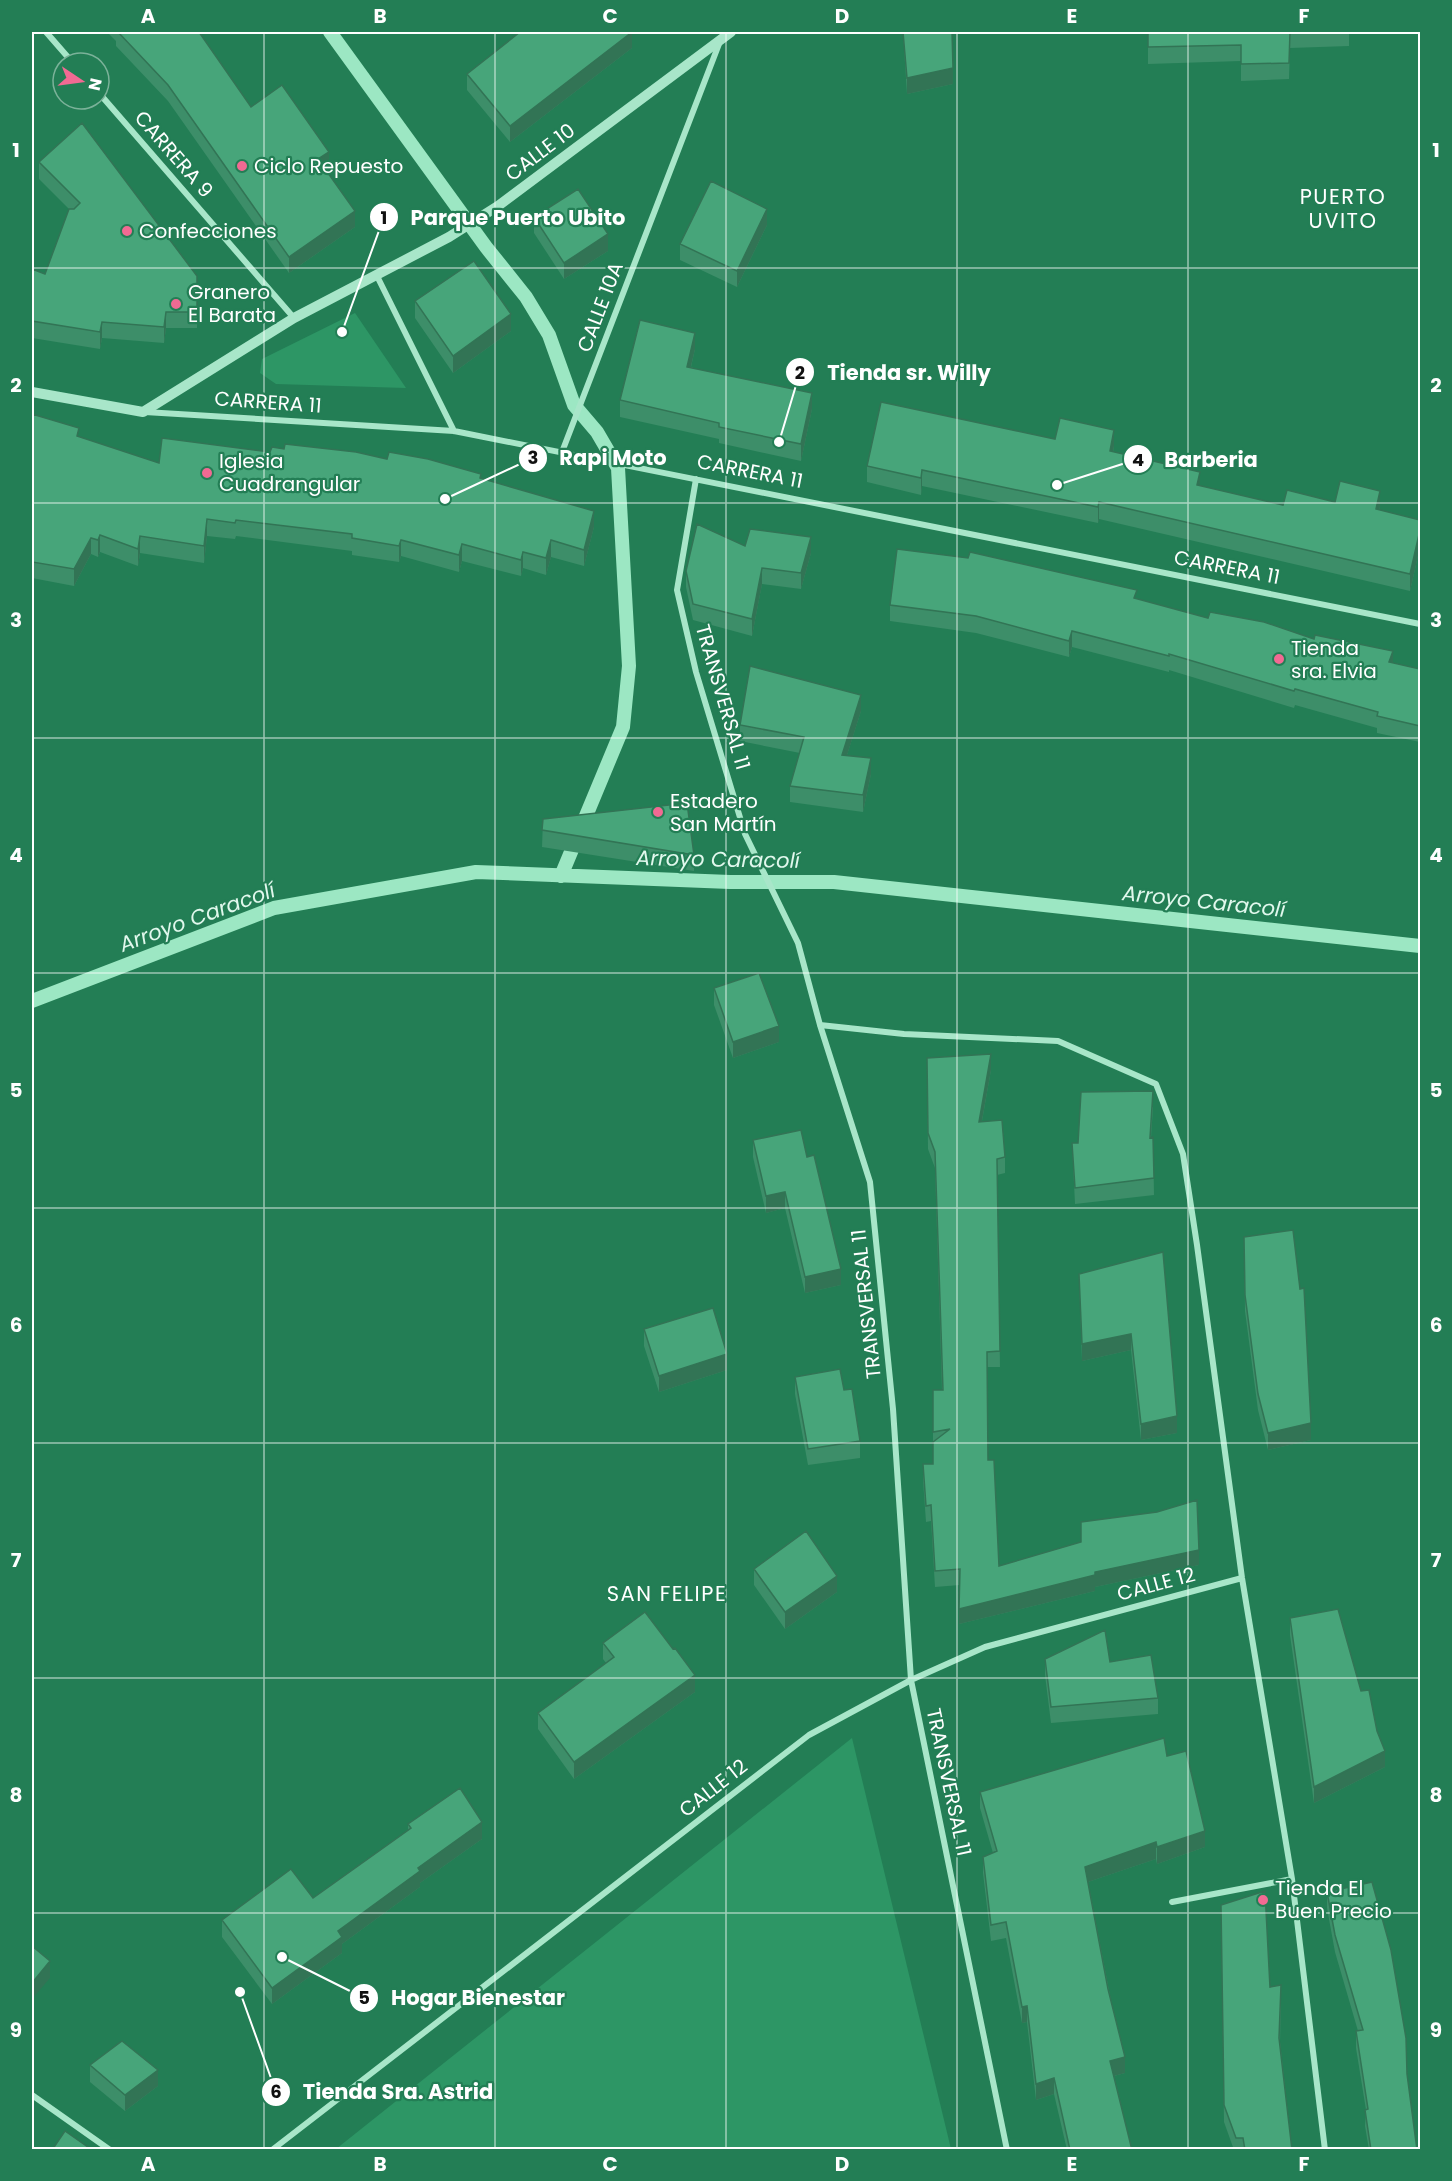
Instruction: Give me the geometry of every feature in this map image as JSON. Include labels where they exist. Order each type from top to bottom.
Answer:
[{"type":"street","points":[[46,32],[63,51]]},
{"type":"street","name":"CALLE 10","points":[[143,412],[294,318],[449,237],[498,206],[731,32]]},
{"type":"street","name":"CALLE 10A","points":[[562,452],[721,38]]},
{"type":"street","name":"CARRERA 9","points":[[111,107],[294,318]]},
{"type":"street","points":[[377,276],[454,431]]},
{"type":"street","name":"CARRERA 11","points":[[32,392],[143,412],[454,431],[1420,624]]},
{"type":"street","name":"TRANSVERSAL 11","points":[[696,479],[677,590],[696,672],[745,834],[798,943],[820,1025],[870,1182],[893,1409],[911,1680],[1007,2150]]},
{"type":"street","points":[[820,1025],[904,1034],[1058,1041],[1156,1084],[1183,1154],[1242,1578],[1292,1879],[1324,2150]]},
{"type":"street","name":"CALLE 12","points":[[272,2150],[809,1735],[911,1680],[985,1647],[1242,1578]]},
{"type":"street","points":[[1172,1902],[1292,1879]]},
{"type":"street","points":[[32,2095],[110,2150]]},
{"type":"green space","points":[[355,313],[406,388],[276,384],[260,373],[262,359]]},
{"type":"green space","points":[[852,1738],[951,2149],[336,2149]]},
{"type":"building","points":[[118,32],[199,32],[251,107],[282,85],[329,152],[318,159],[355,211],[289,257],[168,85]]},
{"type":"building","points":[[520,32],[632,32],[510,126],[467,74]]},
{"type":"building","points":[[903,32],[952,32],[953,68],[907,78]]},
{"type":"building","points":[[1148,32],[1290,32],[1289,63],[1241,64],[1241,45],[1148,47]]},
{"type":"building","points":[[82,123],[197,276],[197,312],[166,312],[164,327],[102,322],[100,332],[32,321],[32,269],[45,274],[69,209],[74,209],[80,203],[39,162]]},
{"type":"building","points":[[711,181],[767,209],[737,271],[680,244]]},
{"type":"building","points":[[578,189],[608,234],[564,263],[534,217]]},
{"type":"building","points":[[474,261],[511,314],[453,356],[415,301]]},
{"type":"building","points":[[640,320],[695,333],[687,367],[812,393],[801,444],[719,427],[719,423],[620,400]]},
{"type":"building","points":[[881,402],[1055,439],[1060,418],[1114,430],[1110,451],[1200,472],[1197,485],[1283,505],[1287,490],[1335,502],[1340,481],[1380,491],[1376,509],[1420,520],[1420,530],[1410,574],[1099,502],[1098,507],[922,470],[921,478],[867,466]]},
{"type":"building","points":[[32,414],[79,428],[77,436],[159,463],[162,438],[270,452],[272,447],[284,449],[285,444],[356,452],[387,459],[389,452],[428,459],[481,474],[480,478],[594,511],[584,550],[551,540],[546,558],[523,552],[521,560],[462,544],[459,555],[401,540],[399,546],[352,538],[352,534],[236,520],[235,523],[207,519],[204,546],[140,536],[138,549],[100,535],[98,540],[91,538],[74,569],[32,562]]},
{"type":"building","points":[[697,524],[745,546],[750,529],[811,537],[801,573],[762,568],[752,619],[693,604],[686,571]]},
{"type":"building","points":[[897,549],[968,558],[970,552],[1137,590],[1134,598],[1208,618],[1210,612],[1264,622],[1314,639],[1315,635],[1393,651],[1389,662],[1420,669],[1420,726],[1377,716],[1378,712],[1295,689],[1294,691],[1169,654],[1169,656],[1072,631],[1069,641],[976,616],[890,605]]},
{"type":"building","points":[[750,666],[861,695],[842,755],[871,758],[863,795],[790,786],[804,737],[740,725]]},
{"type":"building","points":[[687,803],[694,855],[542,830],[543,819]]},
{"type":"building","points":[[759,973],[779,1026],[733,1042],[714,988]]},
{"type":"building","points":[[991,1054],[979,1122],[1002,1120],[1005,1157],[997,1159],[1000,1351],[987,1352],[988,1460],[994,1460],[999,1566],[1081,1542],[1081,1522],[1157,1512],[1197,1500],[1199,1550],[1095,1572],[1095,1575],[959,1609],[960,1569],[935,1571],[931,1505],[926,1506],[923,1464],[933,1464],[933,1442],[950,1429],[933,1432],[933,1390],[943,1390],[935,1152],[928,1133],[927,1058]]},
{"type":"building","points":[[1153,1091],[1150,1138],[1153,1137],[1154,1178],[1075,1188],[1072,1143],[1078,1143],[1081,1092]]},
{"type":"building","points":[[801,1130],[807,1157],[814,1155],[841,1269],[805,1277],[785,1192],[766,1196],[753,1140]]},
{"type":"building","points":[[1293,1230],[1300,1289],[1304,1288],[1311,1423],[1268,1433],[1258,1394],[1245,1295],[1244,1237]]},
{"type":"building","points":[[1163,1252],[1177,1416],[1141,1424],[1131,1334],[1082,1344],[1079,1274]]},
{"type":"building","points":[[713,1308],[727,1354],[659,1376],[644,1329]]},
{"type":"building","points":[[840,1369],[844,1390],[852,1389],[860,1441],[808,1449],[795,1377]]},
{"type":"building","points":[[806,1531],[837,1576],[785,1612],[754,1569]]},
{"type":"building","points":[[1338,1609],[1361,1691],[1369,1690],[1377,1731],[1385,1751],[1314,1787],[1290,1618]]},
{"type":"building","points":[[645,1612],[695,1675],[574,1762],[538,1713],[614,1657],[603,1643]]},
{"type":"building","points":[[1105,1630],[1110,1662],[1151,1655],[1158,1698],[1051,1707],[1045,1659]]},
{"type":"building","points":[[1164,1738],[1167,1756],[1186,1751],[1205,1831],[1157,1847],[1156,1842],[1085,1867],[1108,1989],[1125,2057],[1110,2061],[1132,2150],[1070,2150],[1054,2078],[1036,2084],[1027,2006],[1022,2007],[1006,1922],[991,1925],[983,1857],[997,1851],[980,1792]]},
{"type":"building","points":[[460,1788],[482,1822],[418,1868],[420,1871],[338,1931],[342,1937],[272,1988],[222,1920],[291,1869],[313,1898],[411,1828],[408,1824]]},
{"type":"building","points":[[1372,1882],[1391,1950],[1406,2038],[1407,2074],[1417,2150],[1371,2150],[1365,2110],[1368,2109],[1356,2031],[1363,2030],[1335,1935],[1327,1892]]},
{"type":"building","points":[[1265,1891],[1270,1987],[1281,1985],[1279,2038],[1292,2150],[1245,2150],[1243,2138],[1236,2138],[1224,2105],[1221,1905]]},
{"type":"building","points":[[32,1946],[50,1961],[32,1983]]},
{"type":"building","points":[[122,2041],[158,2070],[125,2095],[90,2065]]},
{"type":"building","points":[[65,2131],[92,2150],[52,2150]]},
{"type":"waterway","points":[[330,32],[486,247],[526,297],[549,335],[574,405],[597,432],[618,468],[629,666],[623,727],[561,876]]},
{"type":"waterway","name":"Arroyo Caracolí","points":[[32,1001],[274,908],[476,872],[730,882],[834,882],[1420,946]]},
{"type":"place","name":"Ciclo Repuesto","points":[[242,166]]},
{"type":"place","name":"Confecciones","points":[[127,231]]},
{"type":"place","name":"Granero El Barata","points":[[176,304]]},
{"type":"place","name":"Parque Puerto Ubito","points":[[342,332]]},
{"type":"place","name":"Tienda sr. Willy","points":[[779,442]]},
{"type":"place","name":"Iglesia Cuadrangular","points":[[207,473]]},
{"type":"place","name":"Barberia","points":[[1057,485]]},
{"type":"place","name":"Rapi Moto","points":[[445,499]]},
{"type":"place","name":"Tienda sra. Elvia","points":[[1279,659]]},
{"type":"place","name":"Estadero San Martín","points":[[658,812]]},
{"type":"place","name":"Tienda El Buen Precio","points":[[1263,1900]]},
{"type":"place","name":"Hogar Bienestar","points":[[282,1957]]},
{"type":"place","name":"Tienda Sra. Astrid","points":[[240,1992]]},
{"type":"district","name":"PUERTO UVITO","points":[[1343,208]]},
{"type":"district","name":"SAN FELIPE","points":[[667,1593]]}]
